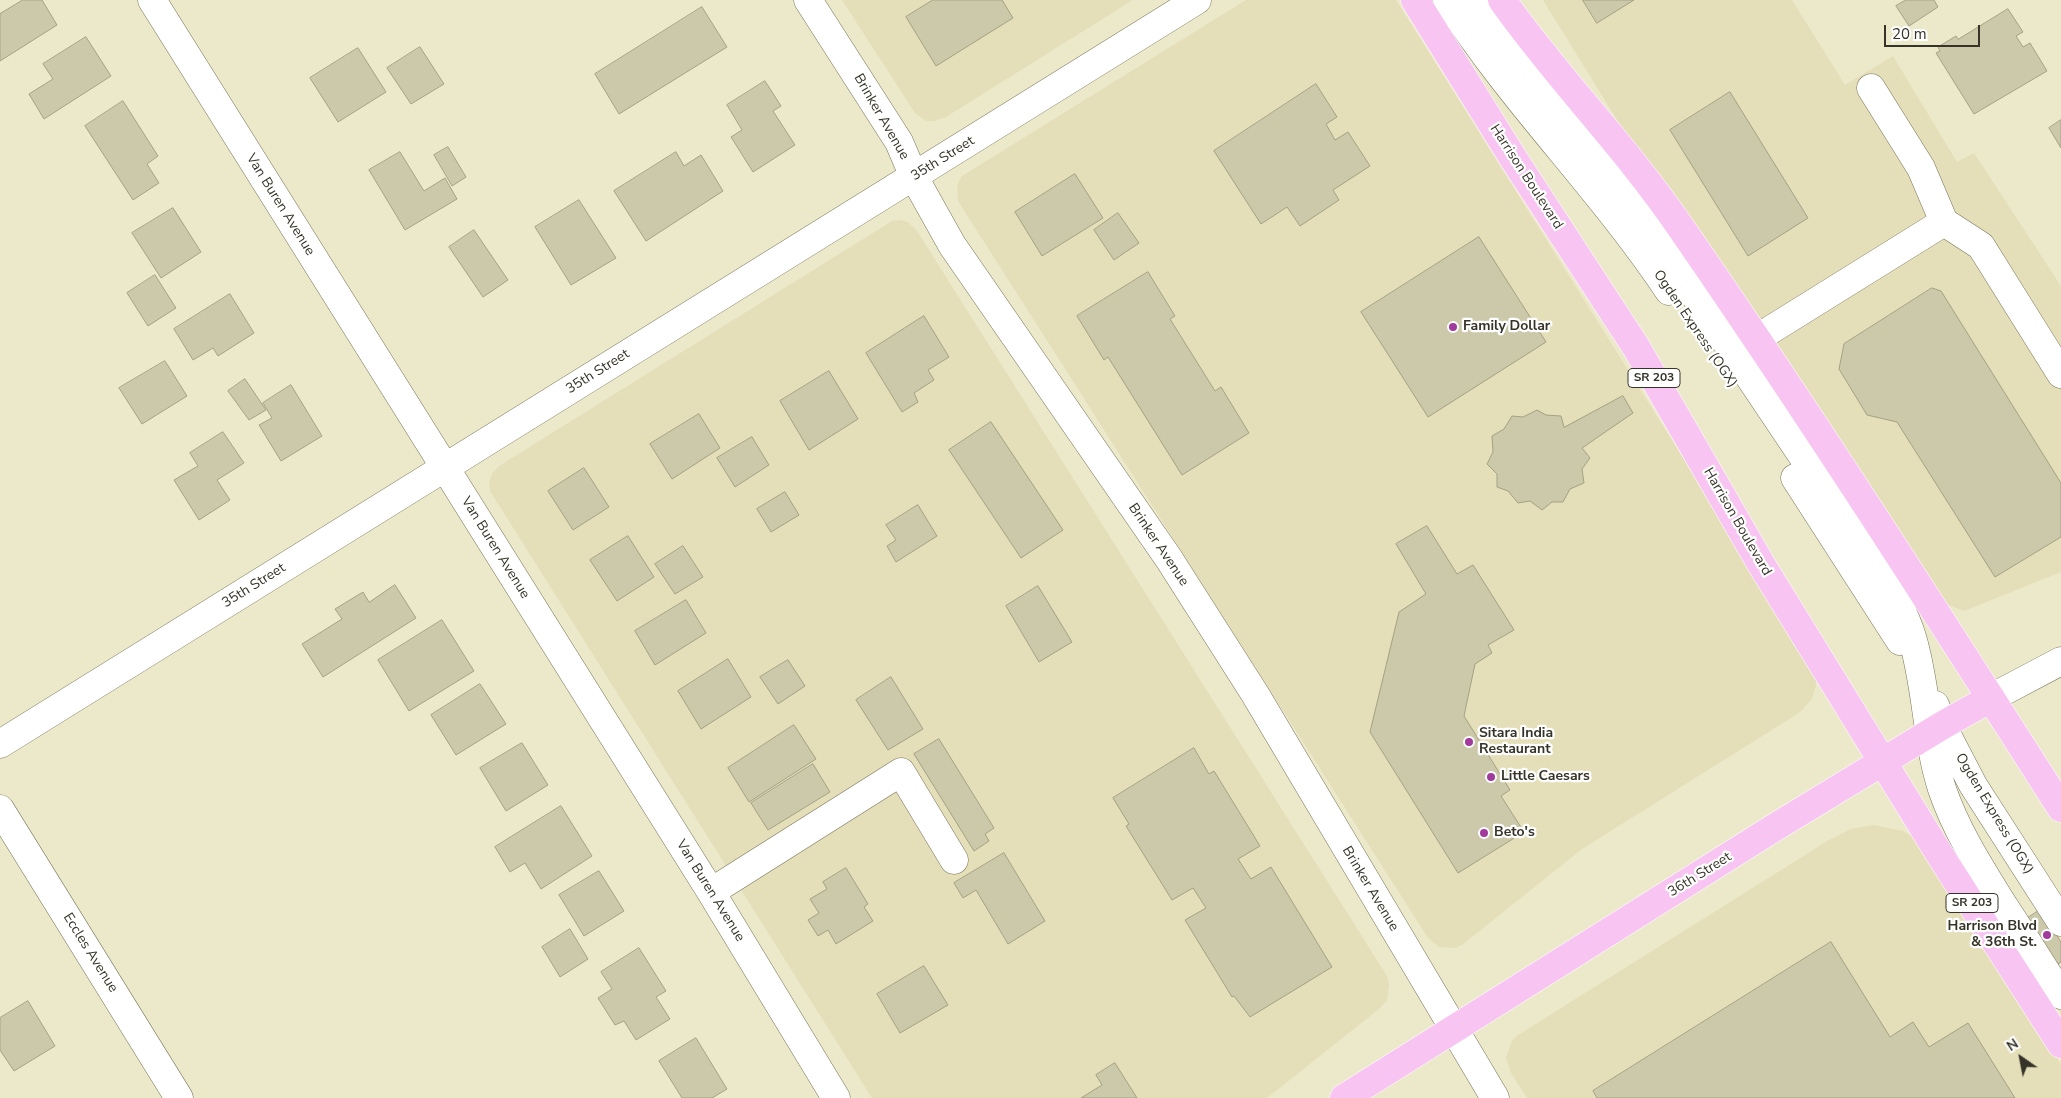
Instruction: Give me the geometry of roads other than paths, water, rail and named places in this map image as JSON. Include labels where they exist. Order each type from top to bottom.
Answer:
[{"type":"main road","name":"Harrison Boulevard","points":[[1415,0],[1539,198],[1636,347],[1756,556],[1940,855],[2061,1044]]},
{"type":"main road","points":[[1502,0],[1557,74],[1646,180],[1678,224],[1850,478],[2061,808]]},
{"type":"main road","name":"36th Street","points":[[1344,1098],[1777,826],[1991,698]]},
{"type":"street","name":"Van Buren Avenue","points":[[152,0],[711,892],[836,1098]]},
{"type":"street","name":"Brinker Avenue","points":[[808,0],[898,142],[914,177],[952,245],[1169,558],[1255,694],[1495,1098]]},
{"type":"street","name":"35th Street","points":[[0,744],[1196,0]]},
{"type":"street","name":"Ogden Express (OGX)","points":[[1447,0],[1501,77],[1592,186],[1651,264],[1795,478],[1920,675]]},
{"type":"street","name":"Ogden Express (OGX)","points":[[1470,0],[1529,77],[1612,175],[1887,582],[1901,608],[1912,637],[1920,675],[1936,730],[1942,788],[1954,820],[1969,851],[2061,995]]},
{"type":"street","points":[[1871,88],[1920,168],[1944,222],[1981,246],[2061,374]]},
{"type":"street","points":[[1756,339],[1944,222]]},
{"type":"street","name":"36th Street","points":[[1991,698],[2061,661]]},
{"type":"street","name":"Ogden Express (OGX)","points":[[1936,730],[2061,922]]},
{"type":"street","points":[[711,892],[900,772],[954,860]]},
{"type":"street","name":"Eccles Avenue","points":[[0,809],[179,1098]]},
{"type":"place","name":"Family Dollar","points":[[1453,327]]},
{"type":"place","name":"Sitara India Restaurant","points":[[1469,742]]},
{"type":"place","name":"Little Caesars","points":[[1491,777]]},
{"type":"place","name":"Beto's","points":[[1484,833]]},
{"type":"place","name":"Harrison Blvd & 36th St.","points":[[2047,935]]}]
